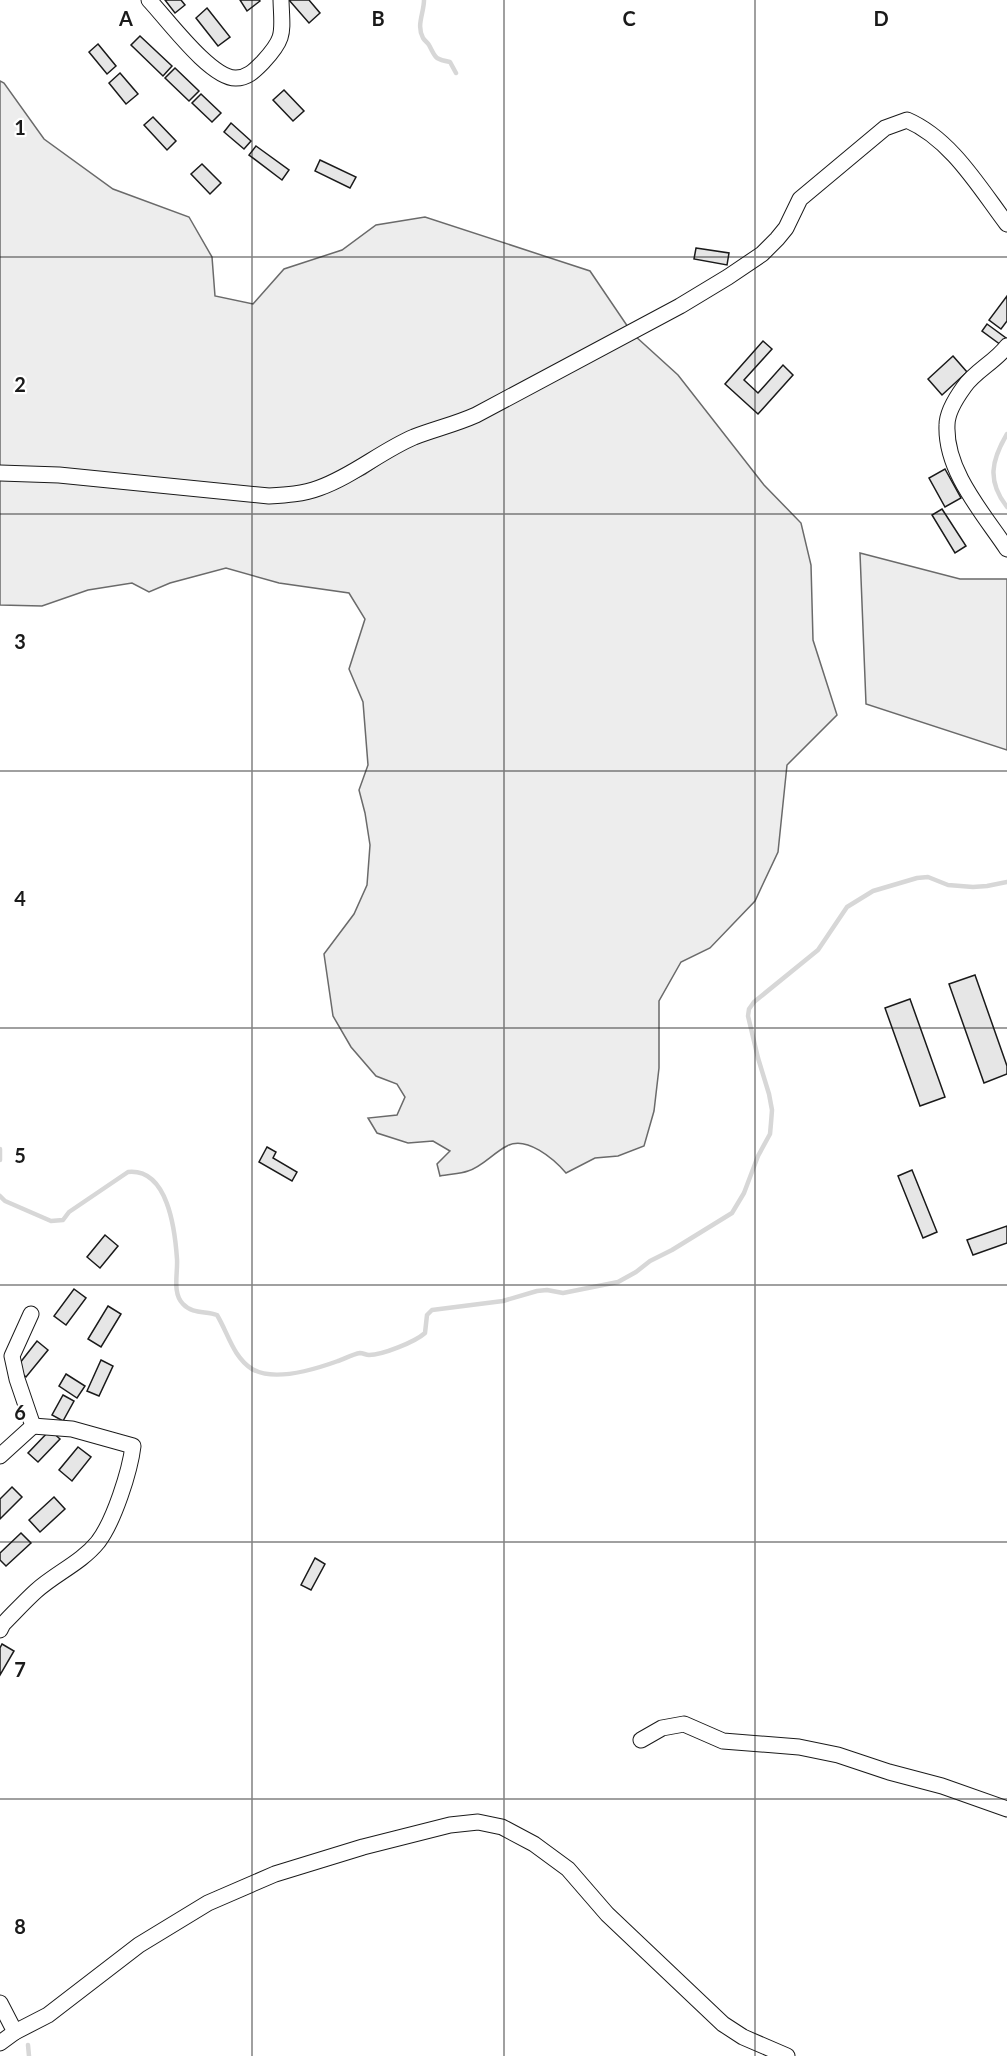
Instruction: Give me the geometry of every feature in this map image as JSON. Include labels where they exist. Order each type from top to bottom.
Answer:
[{"type":"street","points":[[149,0],[206,63],[221,75],[234,78],[253,72],[278,46],[281,39],[281,0]]},
{"type":"street","points":[[0,473],[59,475],[269,495],[319,488],[340,479],[414,438],[476,415],[680,306],[728,277],[762,254],[777,239],[786,228],[800,199],[885,128],[906,120],[915,123],[954,155],[1007,224]]},
{"type":"street","points":[[1007,346],[965,385],[954,402],[947,424],[951,451],[959,476],[1007,549]]},
{"type":"street","points":[[31,1314],[12,1356],[17,1379],[33,1426]]},
{"type":"street","points":[[0,1456],[33,1426],[72,1429],[133,1446],[130,1467],[99,1541],[78,1561],[37,1590],[3,1624],[0,1630]]},
{"type":"street","points":[[641,1740],[662,1728],[684,1724],[723,1741],[799,1747],[827,1752],[888,1772],[942,1786],[1007,1809]]},
{"type":"street","points":[[0,2043],[15,2032],[48,2015],[140,1945],[208,1903],[275,1874],[363,1847],[450,1825],[478,1822],[502,1827],[534,1844],[568,1869],[606,1914],[723,2024],[744,2037],[787,2056]]},
{"type":"street","points":[[0,2003],[15,2032]]},
{"type":"shaded area","points":[[0,81],[4,83],[44,139],[113,189],[189,217],[212,257],[215,296],[253,304],[284,269],[342,250],[376,225],[425,217],[590,271],[628,327],[468,413],[314,485],[273,491],[0,469]]},
{"type":"shaded area","points":[[634,335],[678,375],[764,485],[801,523],[811,565],[813,640],[837,715],[787,765],[778,852],[755,901],[710,948],[681,962],[659,1001],[659,1068],[654,1111],[644,1146],[618,1156],[595,1158],[566,1173],[539,1150],[514,1143],[473,1169],[440,1176],[437,1164],[450,1151],[433,1141],[408,1143],[377,1133],[368,1118],[397,1115],[405,1097],[397,1084],[376,1076],[351,1047],[333,1016],[324,954],[354,914],[367,885],[370,845],[359,790],[368,765],[363,702],[349,669],[365,619],[349,593],[279,583],[226,568],[170,583],[149,592],[132,583],[88,590],[42,606],[0,605],[0,478],[324,493],[365,474],[410,443]]},
{"type":"shaded area","points":[[860,553],[960,579],[1007,579],[1007,750],[866,704]]},
{"type":"building","points":[[165,0],[181,0],[185,5],[175,13]]},
{"type":"building","points":[[240,0],[259,0],[260,1],[247,11]]},
{"type":"building","points":[[289,0],[309,0],[320,13],[309,23]]},
{"type":"building","points":[[207,8],[230,37],[218,46],[196,18]]},
{"type":"building","points":[[140,36],[172,66],[163,76],[131,45]]},
{"type":"building","points":[[98,44],[116,66],[107,74],[89,52]]},
{"type":"building","points":[[175,68],[199,91],[189,101],[165,78]]},
{"type":"building","points":[[120,73],[138,94],[126,104],[109,83]]},
{"type":"building","points":[[284,90],[304,111],[293,121],[273,100]]},
{"type":"building","points":[[201,94],[221,113],[212,122],[192,103]]},
{"type":"building","points":[[153,117],[176,141],[167,150],[144,125]]},
{"type":"building","points":[[231,123],[251,141],[244,149],[224,132]]},
{"type":"building","points":[[256,146],[289,170],[282,180],[249,155]]},
{"type":"building","points":[[320,160],[356,177],[350,188],[315,171]]},
{"type":"building","points":[[202,164],[221,183],[210,194],[191,174]]},
{"type":"building","points":[[696,248],[729,253],[727,265],[694,259]]},
{"type":"building","points":[[1007,296],[1007,321],[1001,329],[989,320]]},
{"type":"building","points":[[987,324],[1006,338],[1001,345],[982,331]]},
{"type":"building","points":[[763,341],[772,349],[744,380],[758,393],[783,365],[793,375],[758,414],[725,384]]},
{"type":"building","points":[[953,356],[967,372],[942,395],[928,379]]},
{"type":"building","points":[[945,469],[961,498],[945,507],[929,478]]},
{"type":"building","points":[[942,509],[966,546],[955,553],[932,515]]},
{"type":"building","points":[[975,975],[1007,1066],[1007,1074],[984,1083],[949,984]]},
{"type":"building","points":[[910,999],[945,1097],[920,1106],[885,1008]]},
{"type":"building","points":[[267,1147],[276,1152],[273,1158],[297,1172],[292,1181],[259,1162]]},
{"type":"building","points":[[912,1170],[937,1232],[923,1238],[898,1176]]},
{"type":"building","points":[[1007,1226],[1007,1243],[973,1255],[967,1240]]},
{"type":"building","points":[[105,1235],[118,1246],[100,1268],[87,1257]]},
{"type":"building","points":[[74,1289],[86,1298],[66,1325],[54,1316]]},
{"type":"building","points":[[108,1306],[121,1314],[101,1347],[88,1339]]},
{"type":"building","points":[[37,1341],[48,1350],[26,1377],[16,1368]]},
{"type":"building","points":[[101,1360],[113,1366],[99,1396],[87,1391]]},
{"type":"building","points":[[66,1374],[85,1386],[77,1398],[59,1386]]},
{"type":"building","points":[[63,1395],[74,1401],[63,1421],[52,1415]]},
{"type":"building","points":[[50,1430],[60,1439],[38,1462],[28,1453]]},
{"type":"building","points":[[78,1447],[91,1457],[72,1481],[59,1470]]},
{"type":"building","points":[[12,1487],[22,1497],[0,1519],[0,1499]]},
{"type":"building","points":[[54,1497],[65,1509],[40,1532],[29,1520]]},
{"type":"building","points":[[21,1533],[31,1543],[6,1566],[0,1560],[0,1553]]},
{"type":"building","points":[[315,1558],[325,1564],[311,1590],[301,1585]]},
{"type":"building","points":[[2,1644],[14,1651],[0,1675],[0,1648]]},
{"type":"waterway","points":[[424,0],[420,24],[423,38],[436,57],[450,62],[456,73]]},
{"type":"waterway","points":[[1007,434],[997,453],[994,471],[996,488],[1007,507]]},
{"type":"waterway","points":[[0,1196],[5,1201],[51,1221],[63,1220],[69,1212],[128,1172],[142,1173],[161,1190],[167,1203],[174,1233],[177,1289],[180,1299],[183,1304],[195,1311],[217,1315],[240,1358],[245,1364],[261,1373],[295,1373],[361,1353],[369,1355],[382,1353],[425,1333],[427,1315],[432,1310],[503,1301],[537,1291],[563,1293],[618,1282],[732,1213],[744,1193],[758,1156],[770,1134],[772,1110],[748,1016],[749,1009],[754,1002],[818,950],[847,907],[873,891],[928,877],[948,885],[973,887],[1007,882]]},
{"type":"waterway","points":[[0,1149],[0,1160]]},
{"type":"waterway","points":[[28,2045],[29,2056]]}]
